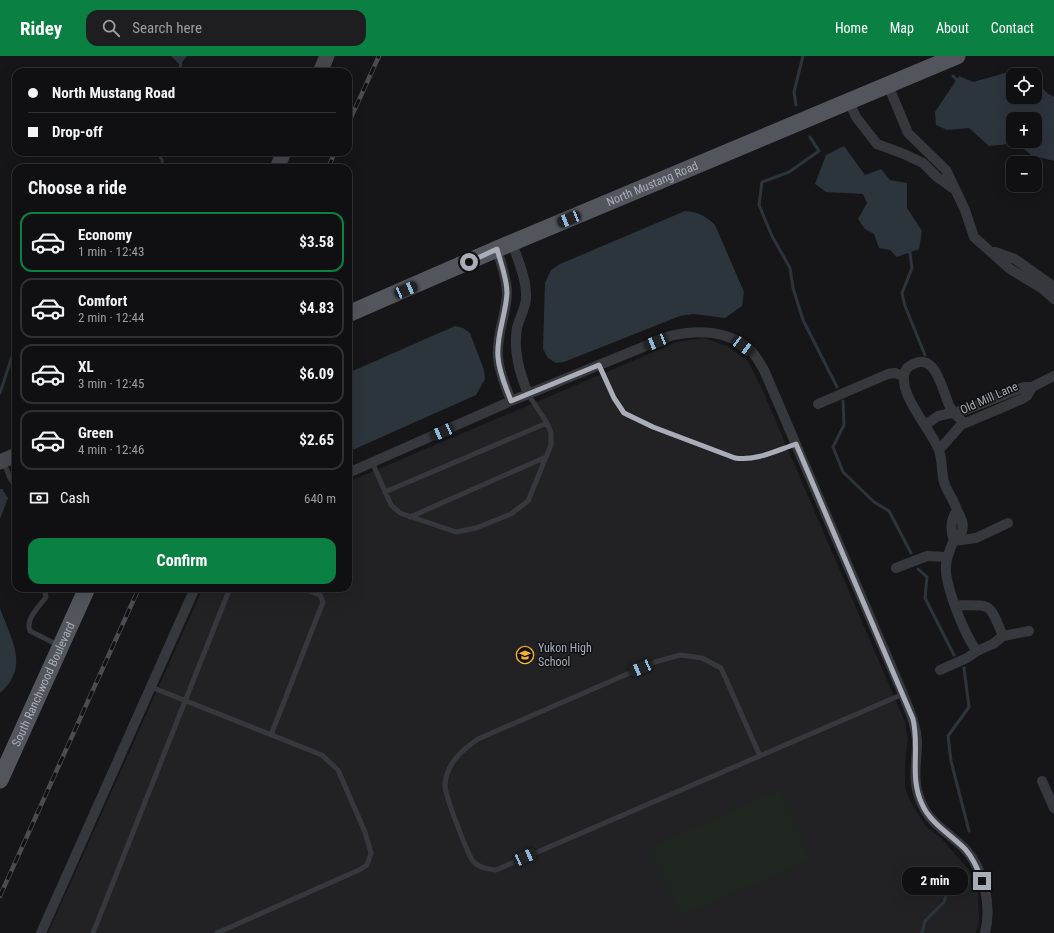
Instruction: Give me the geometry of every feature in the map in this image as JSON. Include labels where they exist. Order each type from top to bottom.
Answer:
[{"type":"main road","points":[[322,68],[327,56]]},
{"type":"main road","name":"North Mustang Road","points":[[352,312],[504,246],[957,56]]},
{"type":"main road","name":"South Ranchwood Boulevard","points":[[0,780],[85,592]]},
{"type":"street","points":[[888,85],[908,133],[946,170],[956,190],[974,236],[991,251],[1015,259],[1054,299]]},
{"type":"street","points":[[849,102],[856,117],[877,144],[923,163],[937,178],[956,190]]},
{"type":"street","points":[[912,158],[921,147]]},
{"type":"street","points":[[504,246],[525,286],[526,299],[517,328],[516,349],[519,369],[528,394]]},
{"type":"street","points":[[504,246],[507,294],[499,333],[498,357],[502,377],[511,401]]},
{"type":"street","points":[[1033,278],[1054,287]]},
{"type":"street","points":[[352,471],[511,401],[670,336],[686,332],[702,332],[734,339],[752,352],[764,370],[903,694],[916,730],[914,771],[919,797],[928,816],[966,850],[979,871],[987,903],[985,933]]},
{"type":"street","points":[[964,423],[954,413],[932,366],[924,362],[916,362],[907,368],[904,376],[904,384],[915,409],[939,450],[944,482],[962,519],[960,535],[954,541],[947,557],[946,579],[966,633],[977,651]]},
{"type":"street","points":[[818,404],[888,374],[895,373],[904,376]]},
{"type":"street","name":"Old Mill Lane","points":[[925,425],[938,416],[965,410],[1024,387],[1032,387],[1054,376]]},
{"type":"street","name":"Old Mill Lane","points":[[939,450],[957,427],[1028,396],[1032,387]]},
{"type":"street","points":[[954,541],[976,538],[1008,523]]},
{"type":"street","points":[[896,568],[927,556],[947,557]]},
{"type":"street","points":[[41,933],[193,592]]},
{"type":"street","points":[[956,605],[981,604],[988,606],[993,612],[1003,636]]},
{"type":"street","points":[[940,670],[993,644],[1003,636],[1029,631]]},
{"type":"street","points":[[1042,781],[1054,808]]},
{"type":"lane","points":[[599,365],[614,398],[624,413],[653,427],[735,458],[749,460],[796,444]]},
{"type":"lane","points":[[372,462],[391,505],[400,513],[410,517],[456,532],[476,528],[511,514],[528,501],[551,445],[551,433],[528,394]]},
{"type":"lane","points":[[385,492],[546,423]]},
{"type":"lane","points":[[410,517],[546,457]]},
{"type":"lane","points":[[6,459],[12,481]]},
{"type":"lane","points":[[45,592],[46,597],[30,618],[28,625],[30,631],[60,646]]},
{"type":"lane","points":[[93,933],[228,592]]},
{"type":"lane","points":[[271,735],[323,602],[320,595],[312,592]]},
{"type":"lane","points":[[760,756],[721,668],[702,658],[680,655],[655,662],[478,739],[462,750],[450,767],[444,785],[449,807],[474,862],[483,868],[496,870],[760,756],[903,694]]},
{"type":"lane","points":[[151,687],[322,755],[338,770],[365,832],[371,853],[367,865],[359,870],[217,933]]},
{"type":"shaded area","points":[[171,56],[187,56],[180,65]]},
{"type":"shaded area","points":[[1006,73],[1006,104],[1042,104],[1042,88],[1054,97],[1054,161],[1042,158],[1042,156],[1031,155],[1023,148],[1042,148],[1042,112],[1006,112],[1006,144],[989,146],[969,128],[947,130],[936,125],[935,112],[959,76],[973,82]]},
{"type":"shaded area","points":[[844,146],[865,175],[881,169],[890,180],[907,183],[907,208],[922,231],[919,249],[897,257],[890,250],[879,248],[874,234],[865,229],[858,219],[867,203],[863,194],[826,192],[815,184],[826,155]]},
{"type":"shaded area","points":[[685,211],[702,215],[715,225],[744,292],[742,306],[725,318],[693,314],[680,316],[564,362],[556,363],[548,358],[543,349],[545,283],[551,270],[560,264]]},
{"type":"shaded area","points":[[455,326],[463,328],[470,333],[484,370],[485,379],[476,395],[352,450],[352,371]]},
{"type":"shaded area","name":"Yukon High School","points":[[704,338],[727,346],[748,361],[762,389],[905,722],[908,740],[905,763],[905,788],[910,801],[927,828],[941,838],[969,870],[978,892],[979,922],[976,933],[48,933],[201,592],[352,592],[352,480],[677,342]]},
{"type":"shaded area","points":[[0,489],[2,489],[8,498],[0,519]]},
{"type":"shaded area","points":[[0,608],[13,641],[16,662],[14,673],[9,683],[0,693]]},
{"type":"shaded area","points":[[780,790],[810,860],[680,916],[650,847]]},
{"type":"waterway","points":[[180,56],[181,68]]},
{"type":"waterway","points":[[796,105],[794,92],[803,56]]},
{"type":"waterway","points":[[953,76],[958,81]]},
{"type":"waterway","points":[[810,137],[819,151],[789,172],[762,182],[759,205],[772,236],[790,268],[793,288],[803,320],[837,387]]},
{"type":"waterway","points":[[160,156],[162,164]]},
{"type":"waterway","points":[[910,253],[912,268],[902,293],[905,306],[925,355]]},
{"type":"waterway","points":[[0,393],[12,356]]},
{"type":"waterway","points":[[843,401],[844,425],[833,447],[843,472],[874,502],[889,511],[911,553]]},
{"type":"waterway","points":[[918,569],[927,577],[925,598],[954,655]]},
{"type":"waterway","points":[[964,668],[969,707],[948,736],[951,761],[969,831]]},
{"type":"waterway","points":[[922,933],[925,921],[944,902],[954,869]]},
{"type":"railway","points":[[352,115],[379,56]]},
{"type":"railway","points":[[330,164],[333,156]]},
{"type":"railway","points":[[0,896],[137,592]]},
{"type":"place","name":"Yukon High School","points":[[525,655]]},
{"type":"route","points":[[469,262],[497,249],[506,276],[507,294],[499,333],[498,357],[502,377],[511,401],[599,365],[614,398],[624,413],[653,427],[735,458],[749,460],[796,444],[913,719],[917,742],[914,771],[916,790],[922,806],[928,816],[966,850],[974,860],[982,881]]}]
